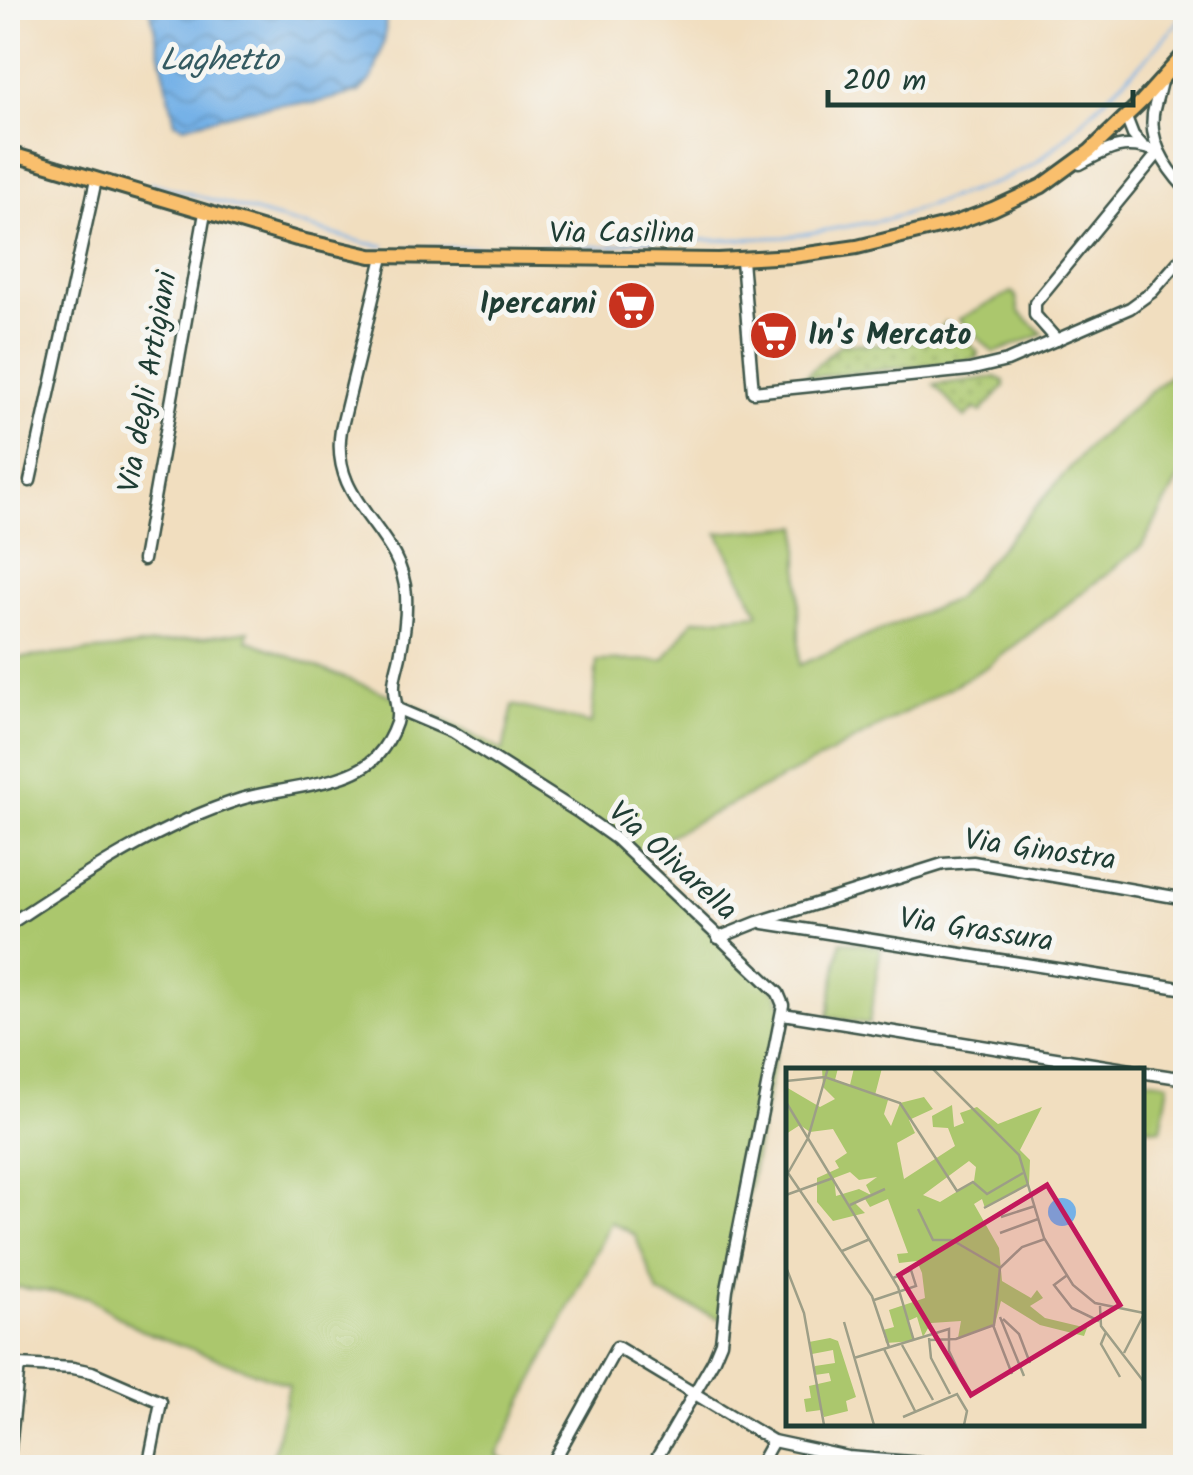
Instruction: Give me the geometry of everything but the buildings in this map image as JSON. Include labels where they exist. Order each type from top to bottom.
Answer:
[{"type":"main road","name":"Via Casilina","points":[[8,153],[318,245],[382,257],[742,260],[831,252],[899,237],[971,218],[1053,180],[1085,156],[1186,52]]},
{"type":"street","points":[[1152,129],[1161,80]]},
{"type":"street","points":[[1128,114],[1145,119],[1159,152],[1186,189]]},
{"type":"street","points":[[1128,114],[1133,134],[1142,146]]},
{"type":"street","points":[[1053,180],[1109,149],[1126,145],[1159,152]]},
{"type":"street","points":[[1058,340],[1034,316],[1034,303],[1159,152]]},
{"type":"street","points":[[30,480],[96,180]]},
{"type":"street","name":"Via degli Artigiani","points":[[142,560],[205,212]]},
{"type":"street","points":[[742,260],[753,392],[982,368],[1002,362],[1134,306],[1152,292],[1186,253]]},
{"type":"street","points":[[8,925],[102,864],[189,819],[258,794],[360,770],[383,749],[396,723],[398,709],[394,686],[404,636],[404,583],[394,555],[348,486],[339,454],[341,430],[382,257]]},
{"type":"street","name":"Via Olivarella","points":[[398,709],[452,732],[616,840],[778,993],[783,1014]]},
{"type":"street","name":"Via Ginostra","points":[[718,938],[758,922],[958,861],[1186,899]]},
{"type":"street","name":"Via Grassura","points":[[758,922],[1186,988]]},
{"type":"street","points":[[651,1468],[721,1342],[727,1288],[783,1014],[1119,1068]]},
{"type":"street","points":[[1143,1073],[1186,1080]]},
{"type":"street","points":[[550,1468],[618,1348],[774,1441],[848,1457],[987,1468]]},
{"type":"street","points":[[8,1467],[19,1365],[92,1372],[161,1402],[148,1468]]},
{"type":"street","points":[[758,1468],[774,1441]]},
{"type":"green space","points":[[1012,292],[1019,312],[1043,334],[994,353],[959,319]]},
{"type":"green space","points":[[946,322],[978,352],[977,358],[803,378],[842,343],[928,341]]},
{"type":"green space","points":[[1185,362],[1185,467],[1142,546],[987,667],[826,756],[637,852],[718,938],[778,993],[783,1014],[723,1320],[658,1293],[635,1235],[611,1222],[497,1455],[515,1467],[270,1468],[289,1385],[140,1330],[87,1297],[8,1286],[8,659],[249,631],[247,640],[410,703],[503,751],[513,705],[591,724],[597,661],[664,660],[693,620],[759,614],[718,533],[799,526],[799,665],[955,599],[1092,443]]},
{"type":"green space","points":[[995,377],[1004,381],[1004,387],[981,412],[975,408],[965,418],[934,385]]},
{"type":"green space","points":[[841,941],[881,947],[869,1024],[828,1017]]},
{"type":"green space","points":[[1143,1079],[1169,1083],[1161,1129],[1143,1126]]},
{"type":"water","name":"Laghetto","points":[[150,8],[386,8],[385,38],[373,77],[359,92],[315,103],[245,110],[184,126],[175,122]]},
{"type":"waterway","points":[[406,248],[614,246],[635,240],[785,237],[889,219],[997,182],[1033,165],[1149,55],[1176,25],[1184,8]]},
{"type":"waterway","points":[[151,183],[385,246]]},
{"type":"place","name":"Ipercarni","points":[[631,305]]},
{"type":"place","name":"In's Mercato","points":[[773,336]]}]
